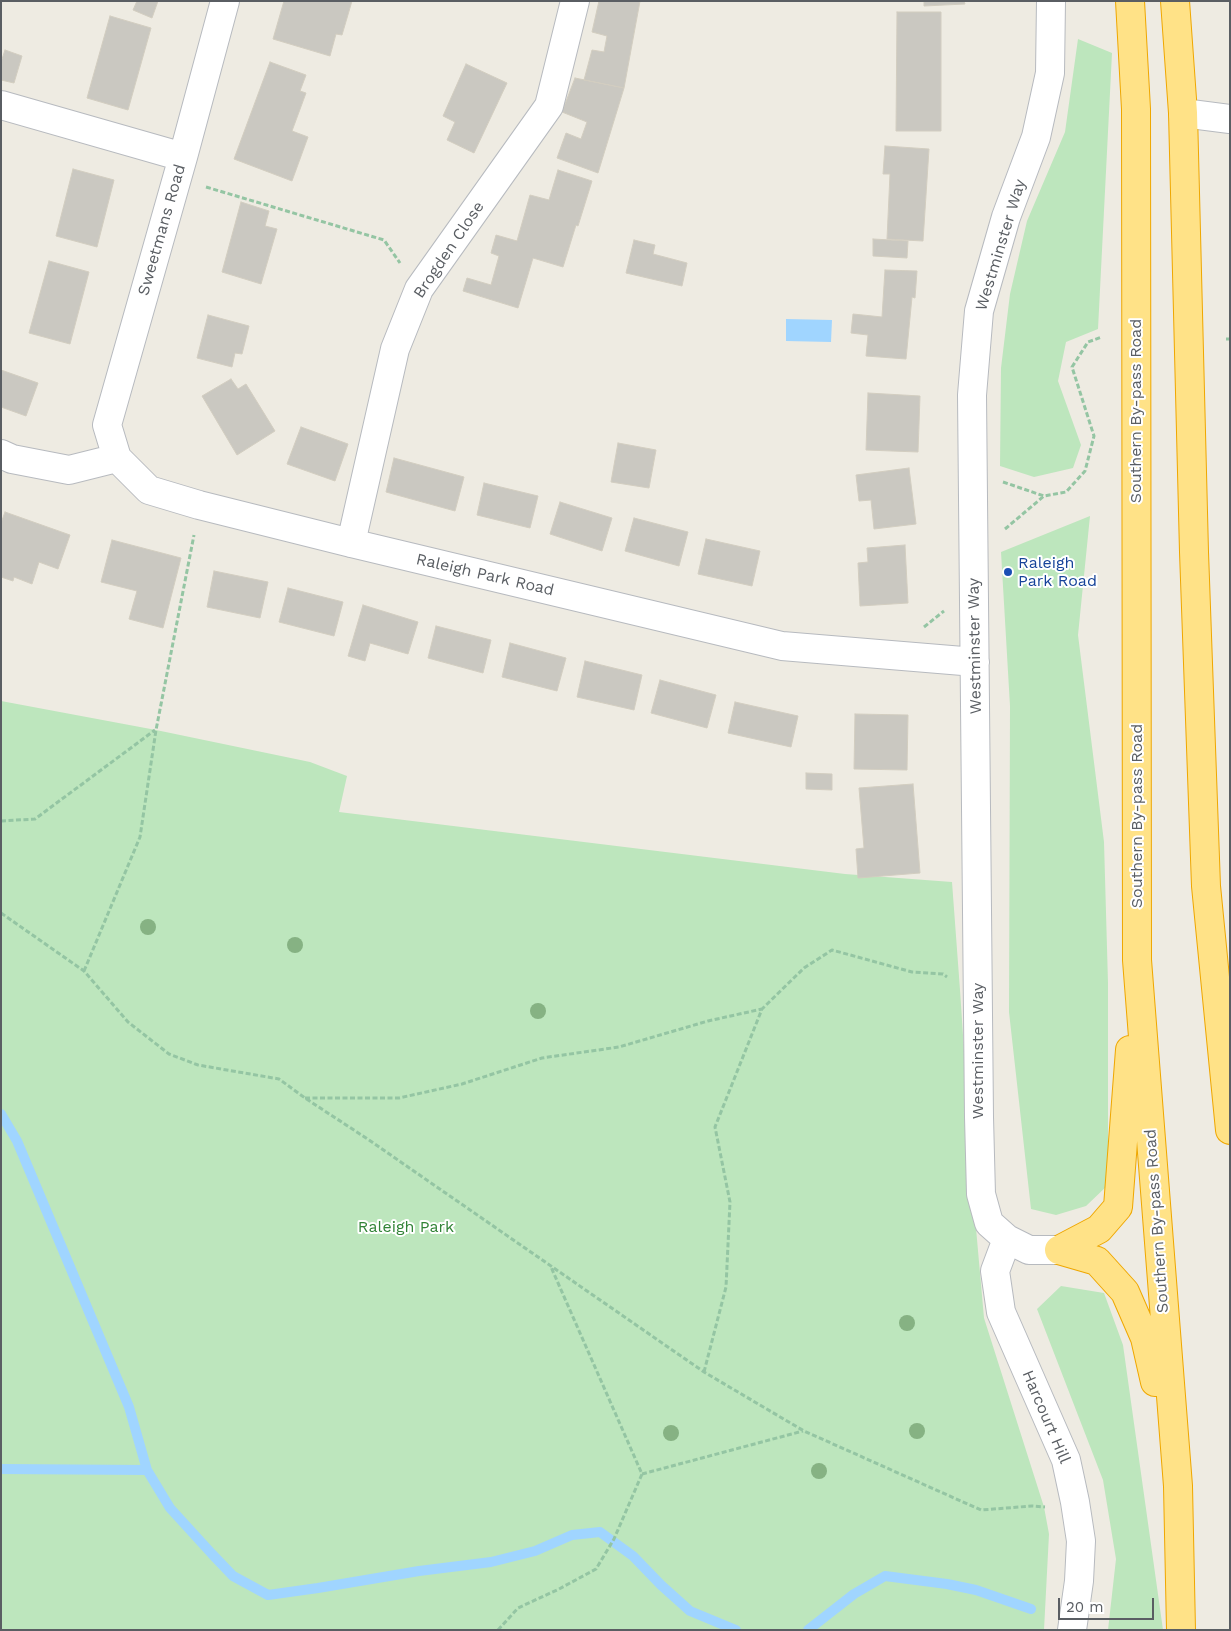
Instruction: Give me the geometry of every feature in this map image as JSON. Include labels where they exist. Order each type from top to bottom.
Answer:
[{"type":"highway","name":"Southern By-pass Road","points":[[1130,1],[1136,109],[1137,960],[1178,1486],[1181,1630]]},
{"type":"highway","points":[[1175,1],[1183,113],[1194,552],[1206,886],[1230,1130]]},
{"type":"highway","points":[[1059,1250],[1098,1228],[1118,1207],[1137,960]]},
{"type":"highway","points":[[1059,1250],[1097,1261],[1124,1292],[1145,1338],[1178,1486]]},
{"type":"street","name":"Sweetmans Road","points":[[117,458],[107,426],[225,1]]},
{"type":"street","name":"Brogden Close","points":[[351,543],[395,349],[419,289],[549,106],[574,1]]},
{"type":"street","name":"Westminster Way","points":[[1051,1],[1050,73],[1036,136],[1006,217],[979,311],[972,395],[972,473],[979,1117],[982,1194],[989,1223],[1007,1239],[1029,1250],[1059,1250]]},
{"type":"street","points":[[1,105],[180,168]]},
{"type":"street","points":[[1183,113],[1230,120]]},
{"type":"street","points":[[7,456],[69,470],[117,458]]},
{"type":"street","name":"Raleigh Park Road","points":[[117,458],[149,490],[199,505],[782,646],[975,662]]},
{"type":"street","name":"Harcourt Hill","points":[[1007,1239],[995,1271],[1001,1312],[1066,1460],[1075,1502],[1081,1541],[1079,1581],[1072,1630]]},
{"type":"path","points":[[180,168],[384,240],[419,289]]},
{"type":"path","points":[[972,473],[1044,496],[1066,492],[1085,471],[1094,436],[1072,367],[1088,342],[1102,337]]},
{"type":"path","points":[[974,555],[1044,496]]},
{"type":"path","points":[[84,971],[140,837],[156,730],[199,505]]},
{"type":"path","points":[[887,655],[974,589]]},
{"type":"path","points":[[1,821],[35,818],[156,730]]},
{"type":"path","points":[[1,913],[84,971],[128,1022],[169,1054],[198,1065],[279,1079],[704,1372],[804,1431],[981,1510],[1032,1506],[1044,1507],[1075,1502]]},
{"type":"path","points":[[704,1372],[726,1287],[730,1202],[715,1127],[762,1009],[804,968],[832,950],[912,972],[943,974],[960,990],[978,990]]},
{"type":"path","points":[[305,1098],[400,1098],[462,1084],[542,1058],[619,1047],[708,1021],[762,1009]]},
{"type":"path","points":[[498,1630],[518,1608],[596,1569],[614,1538],[642,1474],[551,1266]]},
{"type":"path","points":[[642,1474],[804,1431]]},
{"type":"green space","points":[[1078,39],[1112,53],[1098,329],[1066,342],[1058,381],[1081,445],[1073,468],[1034,477],[1000,466],[1001,368],[1010,294],[1027,221],[1065,132]]},
{"type":"green space","points":[[1090,516],[1078,635],[1104,842],[1108,983],[1108,1185],[1086,1206],[1056,1215],[1031,1209],[1009,1012],[1010,706],[1001,552]]},
{"type":"green space","name":"Raleigh Park","points":[[1,701],[156,730],[310,762],[347,776],[339,812],[845,874],[952,882],[975,1217],[984,1318],[1044,1507],[1049,1534],[1044,1630],[1,1630]]},
{"type":"green space","points":[[1061,1286],[1104,1293],[1123,1345],[1163,1630],[1108,1630],[1116,1559],[1103,1480],[1037,1309]]},
{"type":"water","points":[[786,319],[832,320],[831,342],[786,341]]},
{"type":"building","points":[[137,1],[158,1],[152,18],[133,10]]},
{"type":"building","points":[[284,1],[352,1],[342,35],[336,34],[330,56],[273,39]]},
{"type":"building","points":[[599,1],[640,1],[624,88],[584,80],[592,50],[604,52],[607,36],[592,32]]},
{"type":"building","points":[[924,1],[964,1],[965,4],[924,6]]},
{"type":"building","points":[[897,12],[941,12],[941,131],[896,131]]},
{"type":"building","points":[[110,16],[151,28],[128,110],[87,98]]},
{"type":"building","points":[[5,50],[22,56],[14,83],[1,80],[1,62]]},
{"type":"building","points":[[270,62],[306,75],[300,91],[306,93],[292,131],[308,137],[292,181],[234,159]]},
{"type":"building","points":[[466,64],[507,83],[474,153],[447,140],[455,122],[443,116]]},
{"type":"building","points":[[575,78],[624,88],[598,173],[557,158],[566,133],[581,139],[587,122],[562,112]]},
{"type":"building","points":[[885,146],[929,149],[923,241],[887,239],[890,174],[883,174]]},
{"type":"building","points":[[73,169],[114,180],[97,247],[56,236]]},
{"type":"building","points":[[558,170],[592,181],[563,267],[533,258],[518,308],[463,291],[467,278],[491,285],[499,256],[491,253],[496,235],[517,241],[530,195],[549,200]]},
{"type":"building","points":[[241,202],[269,211],[265,226],[277,229],[261,284],[222,272]]},
{"type":"building","points":[[873,239],[908,241],[907,258],[873,256]]},
{"type":"building","points":[[634,240],[655,245],[653,254],[687,263],[682,286],[626,273]]},
{"type":"building","points":[[49,261],[89,272],[70,344],[29,333]]},
{"type":"building","points":[[885,270],[917,271],[915,298],[912,297],[906,359],[866,356],[868,335],[851,333],[853,314],[882,317]]},
{"type":"building","points":[[208,315],[249,326],[242,354],[235,353],[232,367],[197,358]]},
{"type":"building","points":[[1,370],[38,383],[26,416],[1,407]]},
{"type":"building","points":[[231,379],[238,389],[246,384],[275,431],[237,455],[202,396]]},
{"type":"building","points":[[868,393],[920,396],[918,452],[866,450]]},
{"type":"building","points":[[301,427],[348,444],[335,481],[287,464]]},
{"type":"building","points":[[618,443],[656,450],[649,488],[611,482]]},
{"type":"building","points":[[394,458],[464,477],[455,511],[386,492]]},
{"type":"building","points":[[909,468],[916,524],[874,529],[871,500],[859,501],[856,475]]},
{"type":"building","points":[[484,483],[538,496],[530,528],[477,515]]},
{"type":"building","points":[[560,502],[612,518],[602,551],[550,534]]},
{"type":"building","points":[[5,512],[70,535],[58,569],[39,562],[32,584],[14,577],[13,581],[1,577],[1,523]]},
{"type":"building","points":[[634,518],[688,532],[679,566],[625,551]]},
{"type":"building","points":[[706,539],[760,551],[752,586],[698,574]]},
{"type":"building","points":[[112,540],[181,558],[163,628],[129,619],[137,591],[101,582]]},
{"type":"building","points":[[905,545],[908,603],[860,606],[858,563],[868,562],[867,548]]},
{"type":"building","points":[[214,571],[268,582],[260,618],[207,607]]},
{"type":"building","points":[[288,588],[343,602],[334,636],[279,622]]},
{"type":"building","points":[[363,605],[418,622],[408,654],[370,643],[365,661],[348,656]]},
{"type":"building","points":[[436,626],[491,640],[483,673],[428,658]]},
{"type":"building","points":[[510,643],[566,658],[557,691],[502,677]]},
{"type":"building","points":[[585,661],[642,675],[634,710],[577,697]]},
{"type":"building","points":[[660,680],[716,695],[707,728],[651,713]]},
{"type":"building","points":[[735,702],[798,716],[791,747],[728,733]]},
{"type":"building","points":[[855,714],[908,715],[907,770],[854,769]]},
{"type":"building","points":[[806,773],[832,774],[832,790],[806,789]]},
{"type":"building","points":[[913,784],[920,873],[858,878],[856,849],[864,848],[859,788]]},
{"type":"waterway","points":[[1,1114],[17,1141],[129,1407],[147,1470]]},
{"type":"waterway","points":[[1,1469],[147,1470],[170,1508],[233,1576],[268,1595],[419,1571],[491,1562],[535,1551],[572,1535],[600,1532],[633,1556],[690,1611],[736,1630]]},
{"type":"waterway","points":[[808,1630],[854,1594],[885,1576],[947,1584],[976,1590],[1031,1609]]},
{"type":"place","name":"Raleigh Park Road","points":[[1008,572]]}]
